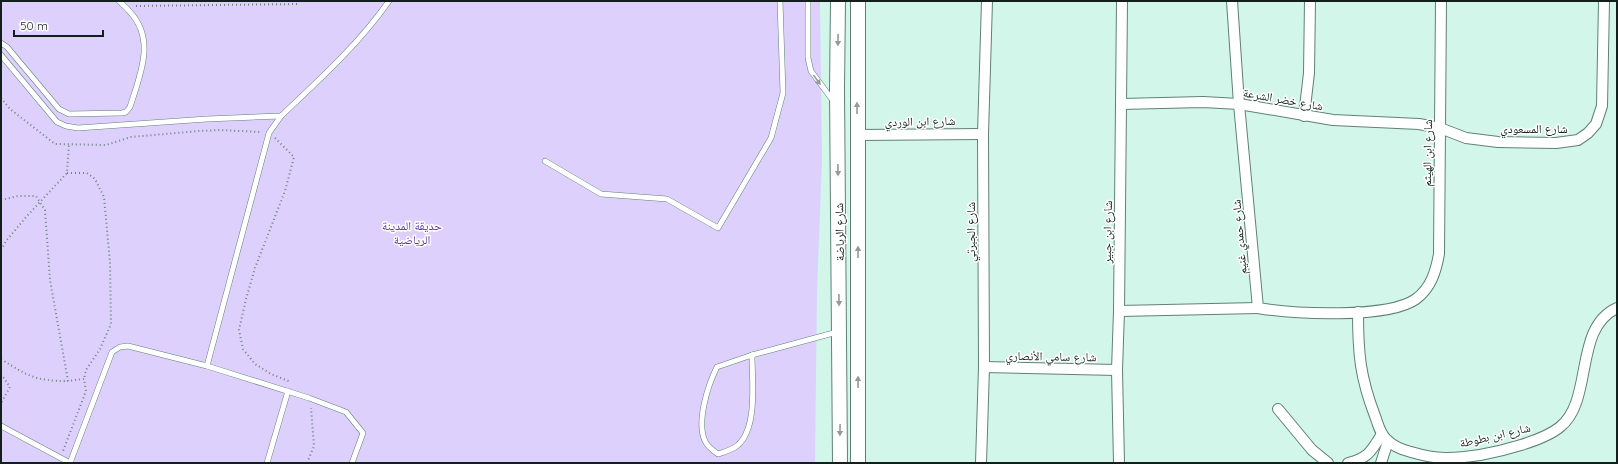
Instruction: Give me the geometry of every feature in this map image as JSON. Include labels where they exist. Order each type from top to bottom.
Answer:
[{"type":"main road","name":"شارع الرياضة","points":[[838,1],[837,106],[840,463]]},
{"type":"main road","name":"شارع الرياضة","points":[[858,1],[858,463]]},
{"type":"street","name":"شارع الجبرتي","points":[[981,463],[984,367],[983,134],[987,1]]},
{"type":"street","name":"شارع ابن جبير","points":[[1119,463],[1117,370],[1119,311],[1122,1]]},
{"type":"street","name":"شارع حمدي غنيم","points":[[1232,1],[1239,104],[1258,308]]},
{"type":"street","points":[[1304,116],[1309,73],[1310,1]]},
{"type":"street","name":"شارع ابن الهيثم","points":[[1358,312],[1407,305],[1417,298],[1429,285],[1436,271],[1439,254],[1442,1]]},
{"type":"street","name":"شارع المسعودي","points":[[1440,128],[1466,138],[1498,142],[1536,144],[1578,140],[1588,133],[1596,124],[1602,106],[1604,1]]},
{"type":"street","name":"شارع خضر الشرعة","points":[[1121,104],[1203,102],[1239,104],[1333,120],[1419,124],[1440,128]]},
{"type":"street","name":"شارع ابن الوردي","points":[[857,135],[983,134]]},
{"type":"street","points":[[1119,311],[1258,308],[1282,312],[1358,312],[1358,347],[1360,367],[1366,393],[1385,437],[1381,463]]},
{"type":"street","name":"شارع ابن بطوطة","points":[[1385,437],[1401,449],[1439,461],[1486,454],[1535,440],[1552,433],[1570,416],[1576,405],[1586,355],[1594,332],[1601,322],[1617,308]]},
{"type":"street","name":"شارع سامي الأنصاري","points":[[984,367],[1117,370]]},
{"type":"street","points":[[1278,410],[1312,450],[1328,463]]},
{"type":"street","points":[[1348,463],[1360,460],[1367,456],[1385,437]]},
{"type":"lane","points":[[1,43],[16,57],[59,109],[69,114],[126,112],[130,107],[145,53],[142,31],[137,21],[119,1]]},
{"type":"lane","points":[[207,366],[269,133],[281,116],[338,62],[379,15],[389,1]]},
{"type":"lane","points":[[545,161],[601,194],[667,199],[718,228],[771,138],[783,94],[780,1]]},
{"type":"lane","points":[[808,1],[808,58],[811,71],[837,106]]},
{"type":"lane","points":[[1,55],[57,122],[66,126],[78,128],[206,119],[281,116]]},
{"type":"lane","points":[[752,355],[752,396],[748,431],[739,444],[730,450],[718,454],[709,448],[704,440],[702,415],[711,379],[717,368],[752,355],[840,331]]},
{"type":"lane","points":[[1,426],[70,463],[112,352],[120,347],[128,346],[207,366],[288,391],[346,412],[363,433],[352,463]]},
{"type":"lane","points":[[267,463],[288,391]]},
{"type":"path","points":[[125,7],[299,4]]},
{"type":"path","points":[[1,98],[10,108],[55,144],[106,145],[131,137],[206,130],[250,130],[269,133],[294,157],[285,191],[255,268],[239,330],[243,349],[255,364],[271,374],[294,383]]},
{"type":"path","points":[[1,250],[6,240],[67,173],[69,144]]},
{"type":"path","points":[[60,458],[86,391],[84,379],[86,370],[100,349],[111,324],[110,262],[104,198],[95,179],[87,173],[67,173]]},
{"type":"path","points":[[1,200],[18,196],[36,196],[45,210],[50,280],[68,382]]},
{"type":"path","points":[[1,359],[29,376],[47,381],[68,382],[84,379]]},
{"type":"path","points":[[1,374],[10,387],[1,403]]},
{"type":"path","points":[[307,463],[314,446],[309,398]]},
{"type":"green space","name":"حديقة المدينة الرياضية","points":[[1,1],[820,1],[822,160],[817,291],[815,463],[1,463]]}]
